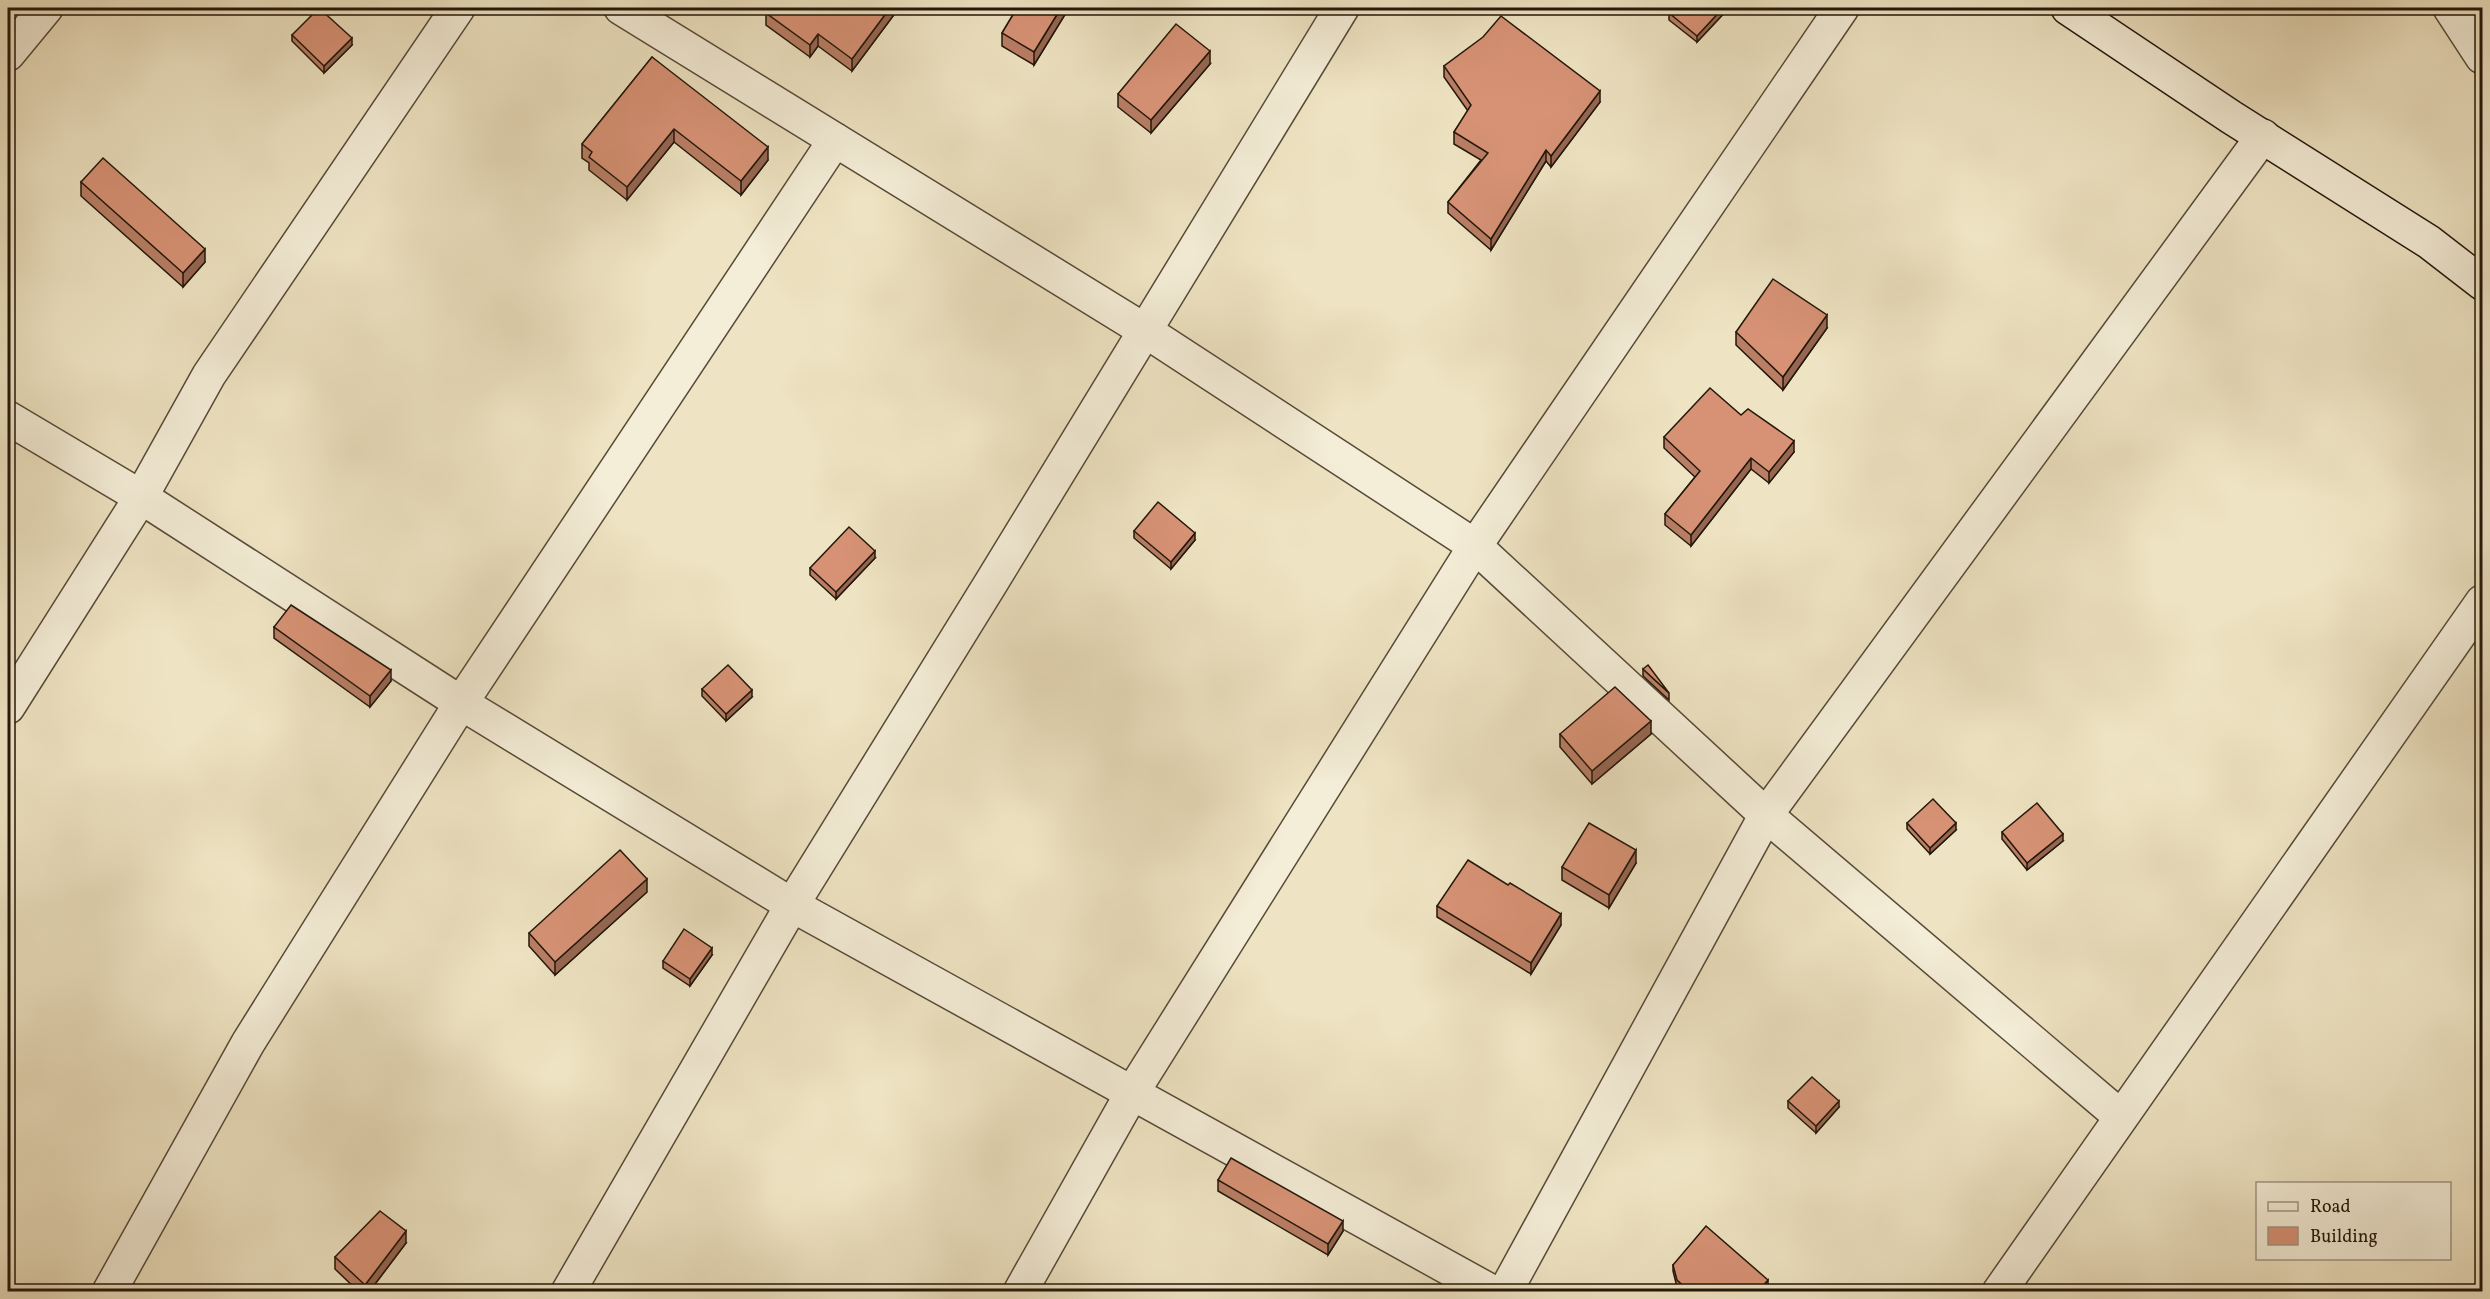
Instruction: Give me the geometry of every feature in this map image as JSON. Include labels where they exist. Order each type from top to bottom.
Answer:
[{"type":"street","points":[[8,54],[46,8]]},
{"type":"street","points":[[8,707],[141,497],[209,375],[458,8]]},
{"type":"street","points":[[621,8],[1144,330],[1475,546],[1766,815],[2121,1117]]},
{"type":"street","points":[[568,1292],[792,905],[1342,8]]},
{"type":"street","points":[[1020,1292],[1132,1093],[1475,546],[1842,8]]},
{"type":"street","points":[[2068,8],[2429,242],[2482,283]]},
{"type":"street","points":[[2450,8],[2482,57]]},
{"type":"street","points":[[1505,1292],[1766,815],[2263,136]]},
{"type":"street","points":[[109,1292],[248,1043],[461,703],[835,140]]},
{"type":"street","points":[[2429,242],[2482,264]]},
{"type":"street","points":[[8,418],[141,497],[461,703],[792,905],[1492,1292]]},
{"type":"street","points":[[1999,1292],[2482,602]]},
{"type":"building","points":[[319,8],[352,38],[324,66],[292,35]]},
{"type":"building","points":[[770,8],[890,8],[852,59],[818,34],[810,45],[766,13]]},
{"type":"building","points":[[1017,8],[1061,8],[1034,52],[1002,33]]},
{"type":"building","points":[[1674,8],[1723,8],[1697,36],[1669,13]]},
{"type":"building","points":[[1501,16],[1600,91],[1551,156],[1546,150],[1491,239],[1448,202],[1488,153],[1454,132],[1471,105],[1444,66],[1483,37]]},
{"type":"building","points":[[1176,24],[1210,51],[1151,120],[1118,94]]},
{"type":"building","points":[[652,57],[768,147],[741,181],[674,129],[627,187],[589,157],[592,152],[582,144]]},
{"type":"building","points":[[103,158],[205,249],[183,273],[81,182]]},
{"type":"building","points":[[1773,279],[1827,315],[1783,377],[1736,332]]},
{"type":"building","points":[[1710,388],[1741,415],[1748,409],[1794,441],[1769,472],[1751,458],[1691,535],[1665,514],[1700,471],[1664,437]]},
{"type":"building","points":[[1158,502],[1195,533],[1171,562],[1134,531]]},
{"type":"building","points":[[849,527],[875,551],[836,592],[810,568]]},
{"type":"building","points":[[291,605],[391,670],[370,696],[274,627]]},
{"type":"building","points":[[728,665],[752,690],[726,714],[702,689]]},
{"type":"building","points":[[1648,665],[1669,693],[1643,669]]},
{"type":"building","points":[[1615,687],[1651,721],[1592,771],[1560,734]]},
{"type":"building","points":[[1933,799],[1956,823],[1930,848],[1907,823]]},
{"type":"building","points":[[2037,803],[2063,834],[2027,863],[2002,832]]},
{"type":"building","points":[[1589,823],[1636,850],[1609,895],[1562,867]]},
{"type":"building","points":[[620,850],[647,879],[555,962],[529,933]]},
{"type":"building","points":[[1468,860],[1561,914],[1531,963],[1437,906]]},
{"type":"building","points":[[684,929],[712,948],[690,979],[663,961]]},
{"type":"building","points":[[1812,1077],[1839,1101],[1816,1126],[1788,1101]]},
{"type":"building","points":[[1231,1158],[1343,1221],[1328,1244],[1218,1180]]},
{"type":"building","points":[[380,1211],[406,1231],[365,1285],[335,1257]]},
{"type":"building","points":[[1706,1226],[1768,1280],[1760,1289],[1763,1292],[1690,1292],[1677,1280],[1673,1265]]}]
